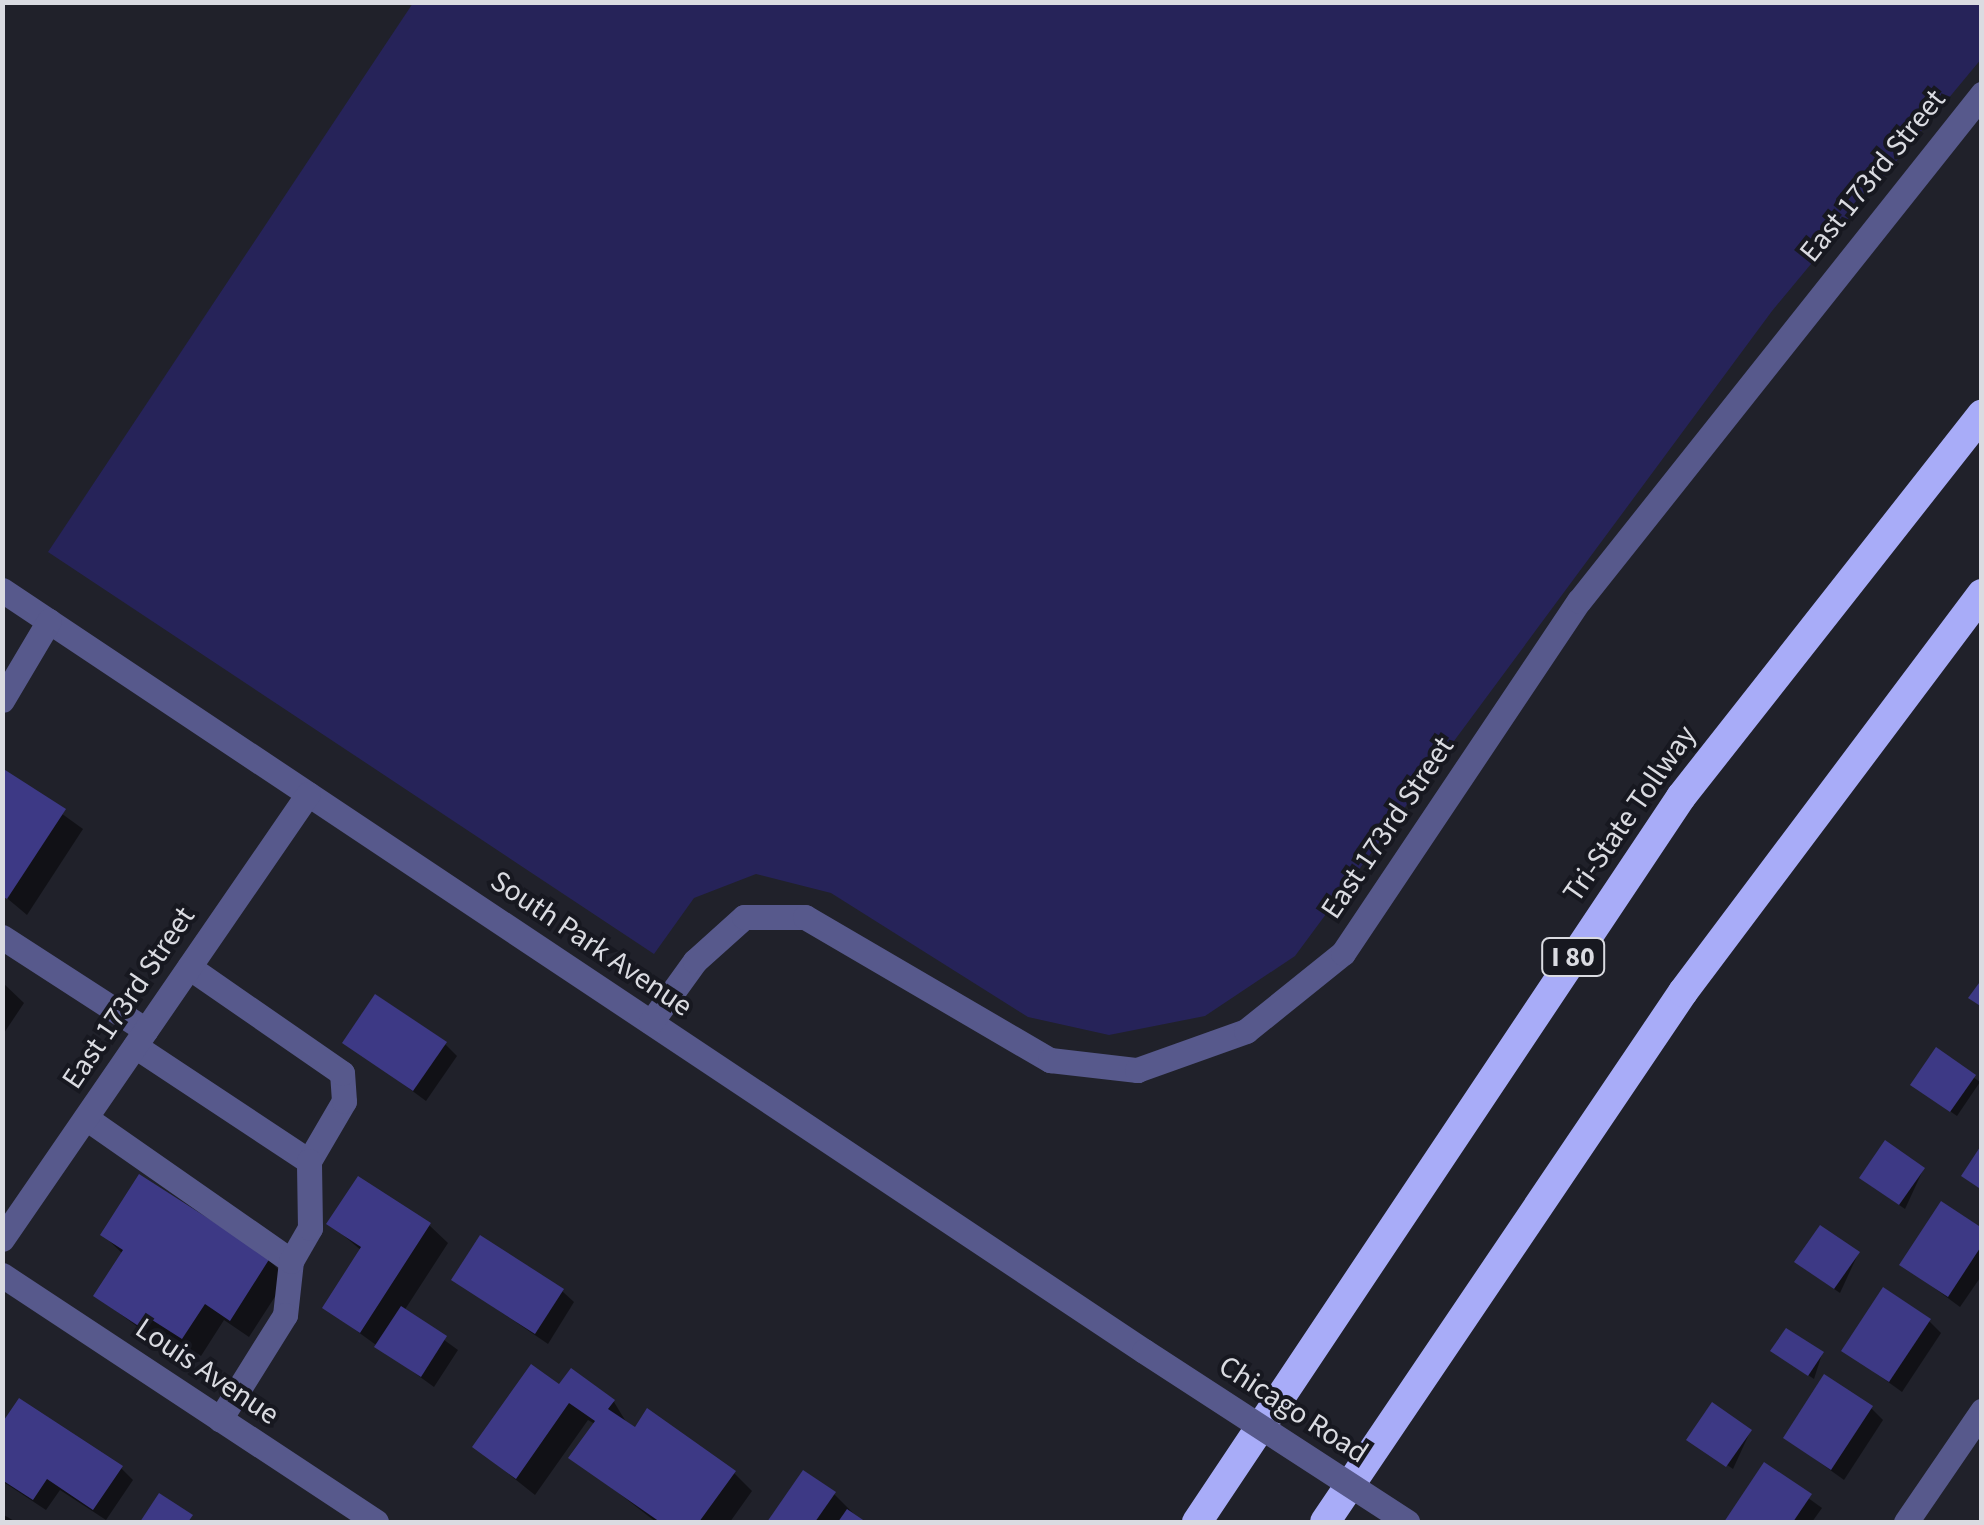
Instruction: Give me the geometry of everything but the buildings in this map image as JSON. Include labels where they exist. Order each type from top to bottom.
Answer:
[{"type":"highway","name":"Tri-State Tollway","points":[[1197,1522],[1681,798],[1981,415]]},
{"type":"highway","points":[[1326,1522],[1683,992],[1982,594]]},
{"type":"street","name":"East 173rd Street","points":[[650,1022],[695,961],[744,917],[805,917],[1050,1060],[1137,1070],[1246,1031],[1343,953],[1579,601],[1982,94]]},
{"type":"street","name":"South Park Avenue","points":[[2,590],[1144,1351]]},
{"type":"street","points":[[2,700],[49,622]]},
{"type":"street","name":"East 173rd Street","points":[[2,1239],[308,794]]},
{"type":"street","points":[[2,937],[309,1161]]},
{"type":"street","points":[[189,967],[342,1072],[344,1101],[309,1161],[310,1228],[292,1261],[285,1316],[220,1419]]},
{"type":"street","points":[[86,1118],[292,1261]]},
{"type":"street","name":"Louis Avenue","points":[[2,1275],[376,1522]]},
{"type":"street","name":"Chicago Road","points":[[1144,1351],[1407,1522]]},
{"type":"street","points":[[1906,1522],[1982,1411]]},
{"type":"shaded area","points":[[1981,2],[1982,58],[1772,311],[1295,956],[1205,1016],[1109,1035],[1028,1017],[831,893],[756,874],[694,898],[654,954],[48,552],[413,3]]}]
